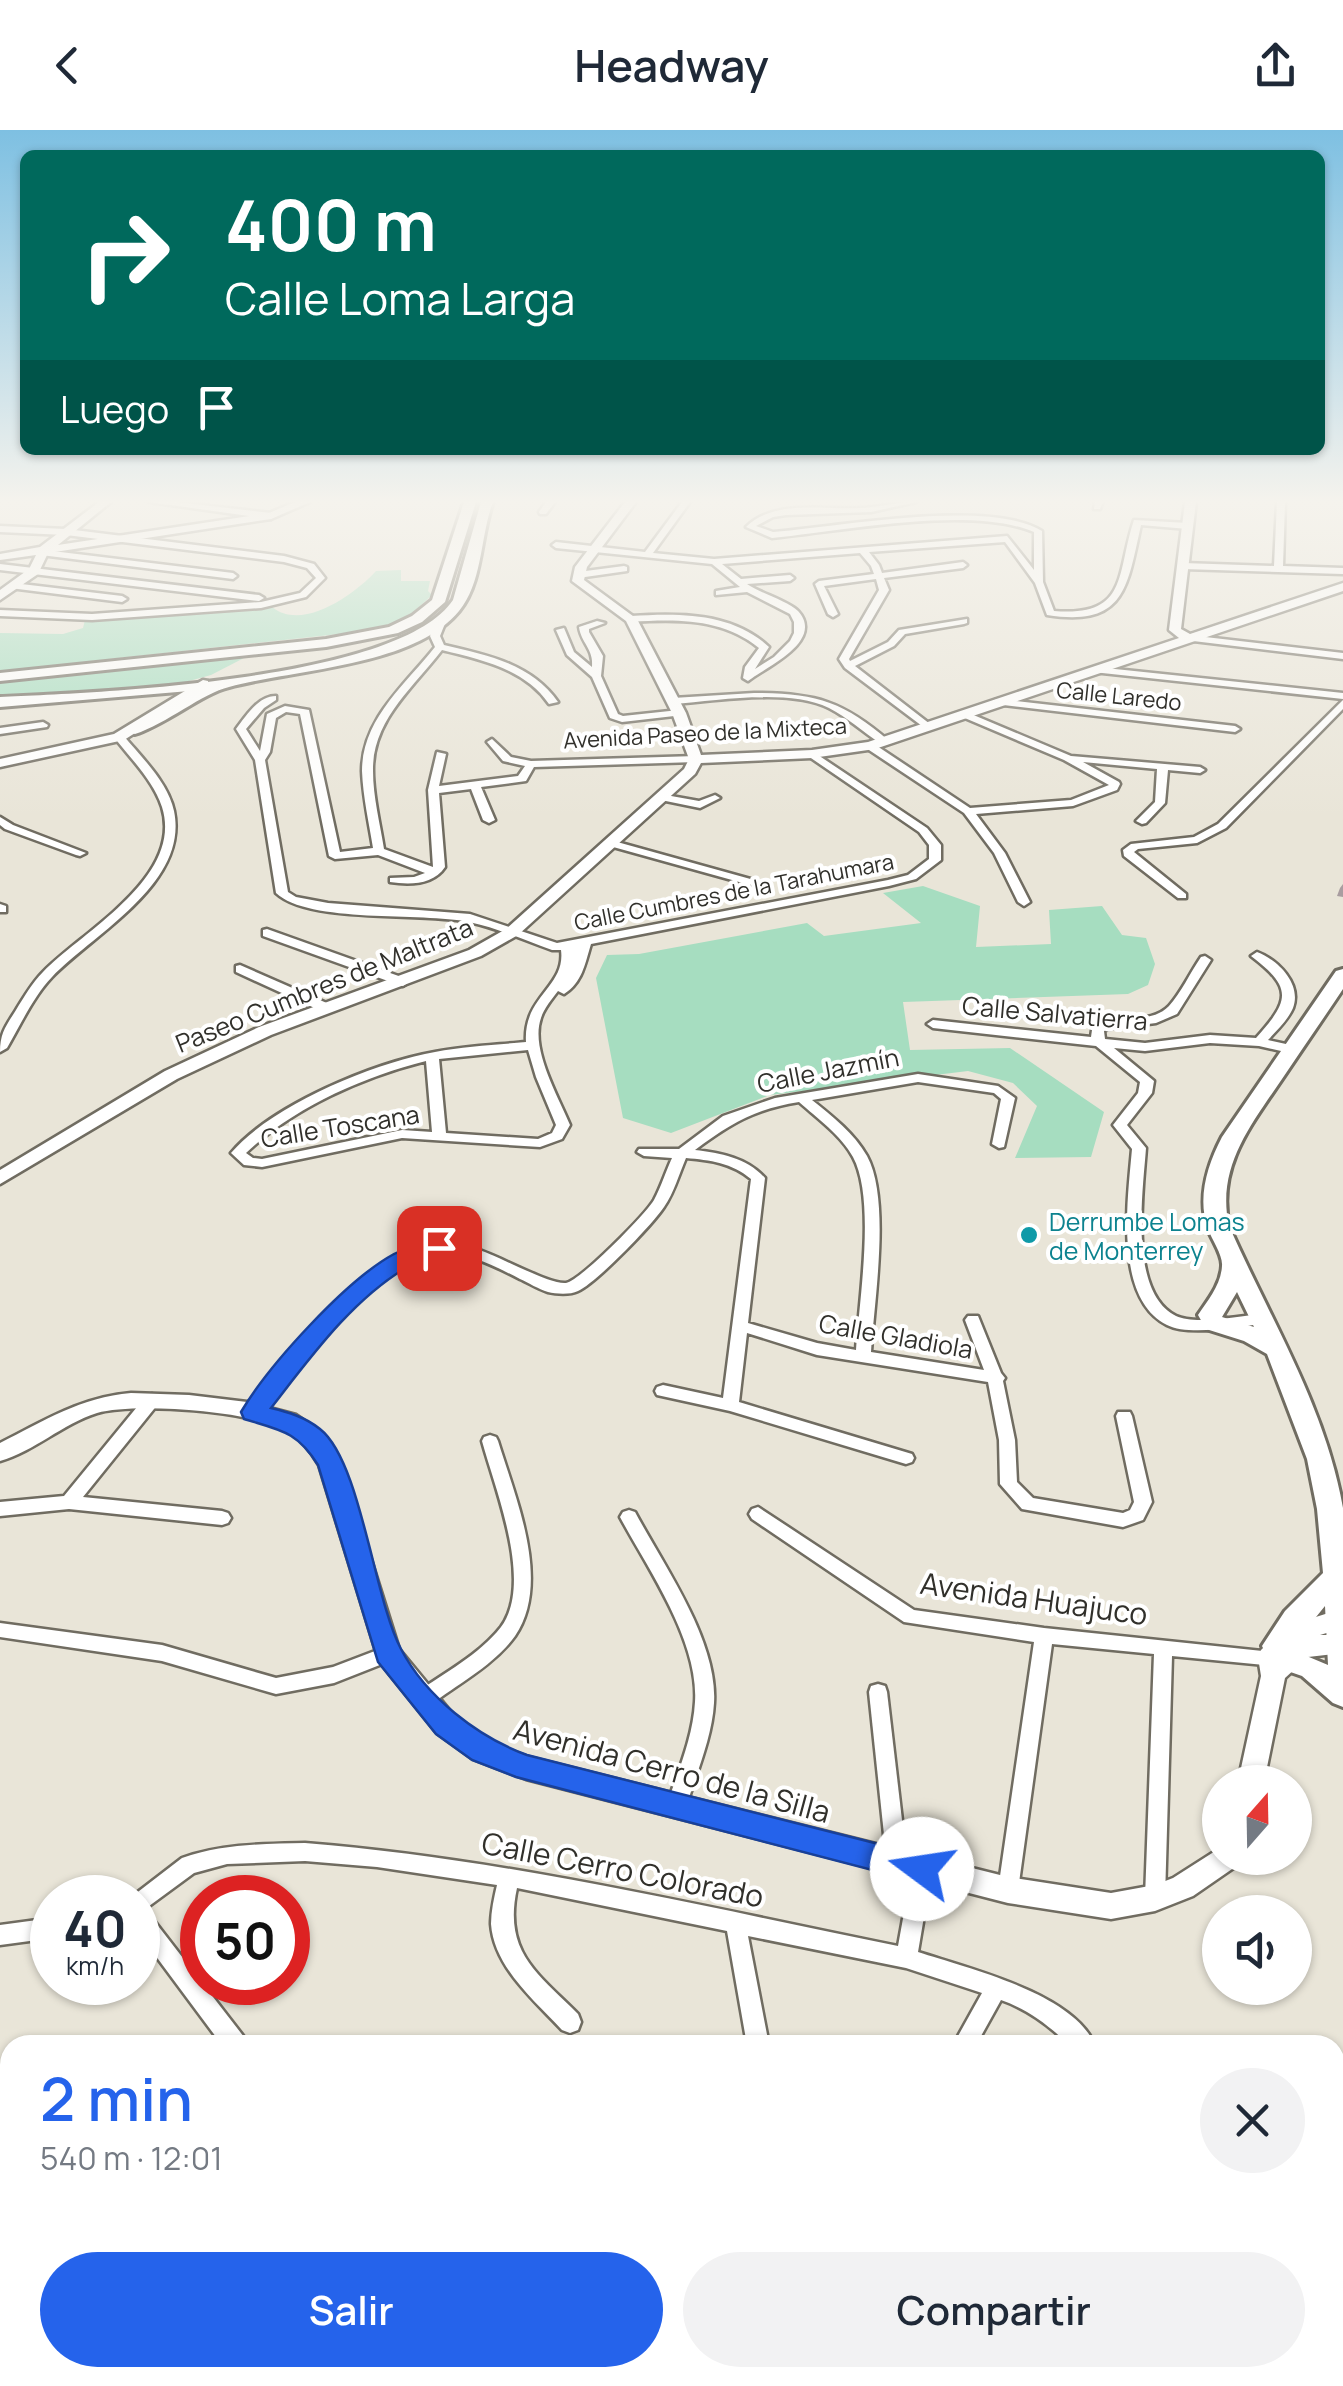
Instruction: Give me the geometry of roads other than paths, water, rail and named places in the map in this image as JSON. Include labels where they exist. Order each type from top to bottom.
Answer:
[{"type":"main road","points":[[204,684],[243,662],[377,634],[417,619],[431,607]]},
{"type":"main road","points":[[0,702],[204,684],[354,659],[410,638],[441,621],[454,607]]},
{"type":"main road","points":[[377,634],[377,642],[393,646]]},
{"type":"main road","points":[[410,638],[438,645]]},
{"type":"main road","points":[[0,677],[333,642],[367,644],[367,649],[354,659]]},
{"type":"main road","points":[[135,729],[200,696],[261,676]]},
{"type":"main road","points":[[140,691],[163,703],[160,712]]},
{"type":"main road","points":[[1343,976],[1232,1136],[1216,1176],[1214,1212],[1320,1456],[1343,1673]]},
{"type":"main road","points":[[1234,1264],[1222,1302],[1204,1320],[1252,1335],[1276,1349]]},
{"type":"main road","points":[[1334,1578],[1295,1618],[1276,1659],[1312,1668],[1343,1695]]},
{"type":"street","points":[[0,613],[92,617],[218,607]]},
{"type":"street","points":[[613,607],[631,620],[676,707],[696,759]]},
{"type":"street","points":[[748,675],[787,652],[799,631],[794,612],[785,607]]},
{"type":"street","points":[[830,607],[833,614]]},
{"type":"street","points":[[873,607],[844,659],[926,726]]},
{"type":"street","points":[[1048,607],[1050,613],[1069,616],[1099,613],[1106,607]]},
{"type":"street","points":[[1178,607],[1175,630],[1188,638],[1343,656]]},
{"type":"street","name":"Avenida Paseo de la Mixteca","points":[[492,742],[507,759],[531,764],[812,754],[877,744],[1281,607]]},
{"type":"street","points":[[631,620],[687,616],[746,635],[764,647],[748,675],[749,697]]},
{"type":"street","points":[[379,851],[368,766],[370,745],[380,723],[438,645],[441,621]]},
{"type":"street","points":[[848,666],[891,644],[902,632],[964,621]]},
{"type":"street","points":[[596,676],[598,656],[584,627],[600,624]]},
{"type":"street","points":[[561,630],[570,653],[596,676],[617,718],[749,697],[827,703],[968,811],[999,853],[1024,902]]},
{"type":"street","points":[[438,645],[530,679],[546,687],[553,702]]},
{"type":"street","points":[[1096,670],[1343,699]]},
{"type":"street","points":[[0,763],[119,736],[204,684]]},
{"type":"street","points":[[272,698],[250,715],[241,728],[260,760],[266,752],[271,716],[285,710],[305,712],[335,856],[379,851],[436,872]]},
{"type":"street","points":[[1182,896],[1139,864],[1128,854],[1129,850],[1135,846],[1197,840],[1222,826],[1343,699]]},
{"type":"street","name":"Calle Laredo","points":[[999,702],[1235,729]]},
{"type":"street","points":[[964,714],[1114,780],[1112,788],[1055,806],[968,811]]},
{"type":"street","points":[[0,731],[43,725]]},
{"type":"street","points":[[0,1048],[45,978],[123,910],[163,858],[170,815],[163,798],[119,736]]},
{"type":"street","points":[[436,872],[434,790],[441,754]]},
{"type":"street","name":"Calle Cumbres de la Tarahumara","points":[[260,760],[282,894],[328,908],[454,914],[544,945],[567,946],[912,877],[935,860],[938,852],[930,837],[812,754]]},
{"type":"street","points":[[1068,758],[1200,770]]},
{"type":"street","name":"Paseo Cumbres de Maltrata","points":[[0,1178],[171,1075],[324,1007],[403,982],[476,952],[512,932],[690,771],[696,759]]},
{"type":"street","points":[[434,790],[522,779],[531,764]]},
{"type":"street","points":[[1142,821],[1160,804],[1163,766]]},
{"type":"street","points":[[475,786],[489,820]]},
{"type":"street","points":[[660,797],[700,805],[716,798]]},
{"type":"street","points":[[0,820],[9,828],[80,853]]},
{"type":"street","points":[[610,842],[750,882]]},
{"type":"street","points":[[394,880],[415,881],[436,872]]},
{"type":"street","points":[[267,933],[403,982]]},
{"type":"street","points":[[539,1012],[552,1004],[576,975],[585,942]]},
{"type":"street","name":"Calle Toscana","points":[[534,1045],[432,1056],[394,1066],[298,1108],[250,1139],[238,1153],[249,1162],[262,1163],[402,1134],[540,1143],[557,1136],[563,1125],[534,1045],[532,1024],[540,1003],[564,974],[570,956],[567,946]]},
{"type":"street","points":[[1256,956],[1275,968],[1291,994],[1289,1006],[1260,1042]]},
{"type":"street","points":[[1205,960],[1172,1010],[1156,1019],[1104,1026],[1098,1030],[1098,1041],[1147,1081],[1145,1093],[1120,1125],[1139,1148],[1133,1246],[1143,1280],[1164,1316],[1204,1320],[1259,1314]]},
{"type":"street","points":[[240,969],[324,1007]]},
{"type":"street","name":"Calle Salvatierra","points":[[934,1024],[1145,1047],[1210,1039],[1260,1042],[1290,1049]]},
{"type":"street","points":[[432,1056],[439,1134]]},
{"type":"street","name":"Calle Jazmín","points":[[681,1154],[728,1120],[756,1107],[918,1078],[998,1090],[1008,1098],[999,1144]]},
{"type":"street","points":[[802,1098],[861,1157],[871,1186],[863,1356]]},
{"type":"street","points":[[644,1152],[725,1161],[747,1168],[758,1178],[730,1405]]},
{"type":"street","points":[[253,1412],[306,1346],[356,1295],[382,1272],[413,1254],[454,1249],[493,1260],[560,1289],[581,1284],[659,1204],[681,1154]]},
{"type":"street","points":[[972,1320],[996,1378]]},
{"type":"street","name":"Calle Gladiola","points":[[740,1326],[817,1349],[996,1378],[1010,1438],[1009,1484],[1028,1504],[1123,1520],[1138,1515],[1144,1502],[1124,1416]]},
{"type":"street","points":[[664,1391],[730,1405],[906,1458]]},
{"type":"street","points":[[69,1502],[152,1400]]},
{"type":"street","name":"Avenida Cerro de la Silla","points":[[0,1453],[91,1406],[152,1400],[253,1412],[288,1421],[314,1437],[330,1464],[388,1654],[446,1725],[482,1751],[526,1768],[1008,1890],[1111,1906],[1155,1898],[1183,1887],[1202,1874]]},
{"type":"street","points":[[423,1699],[495,1644],[521,1610],[521,1560],[490,1441]]},
{"type":"street","points":[[0,1509],[69,1502],[222,1518]]},
{"type":"street","name":"Avenida Huajuco","points":[[758,1514],[910,1617],[1044,1636],[1276,1659],[1339,1632]]},
{"type":"street","points":[[629,1516],[686,1629],[701,1668],[705,1700],[676,1806]]},
{"type":"street","points":[[0,1630],[162,1654],[276,1686],[334,1675],[388,1654]]},
{"type":"street","points":[[1008,1890],[1044,1636]]},
{"type":"street","points":[[1155,1898],[1163,1649]]},
{"type":"street","points":[[1254,1765],[1276,1659]]},
{"type":"street","points":[[878,1692],[909,1866],[906,1958]]},
{"type":"street","name":"Calle Cerro Colorado","points":[[160,1886],[189,1865],[227,1856],[305,1852],[508,1877],[906,1958],[1023,1997],[1074,2035]]},
{"type":"street","points":[[508,1877],[502,1909],[503,1934],[535,1985],[570,2022]]},
{"type":"street","points":[[736,1924],[756,2035]]},
{"type":"street","points":[[0,1935],[30,1931]]},
{"type":"street","points":[[160,1945],[228,2035]]},
{"type":"street","points":[[970,2035],[996,1989]]},
{"type":"place","name":"Derrumbe Lomas de Monterrey","points":[[1029,1235]]}]
